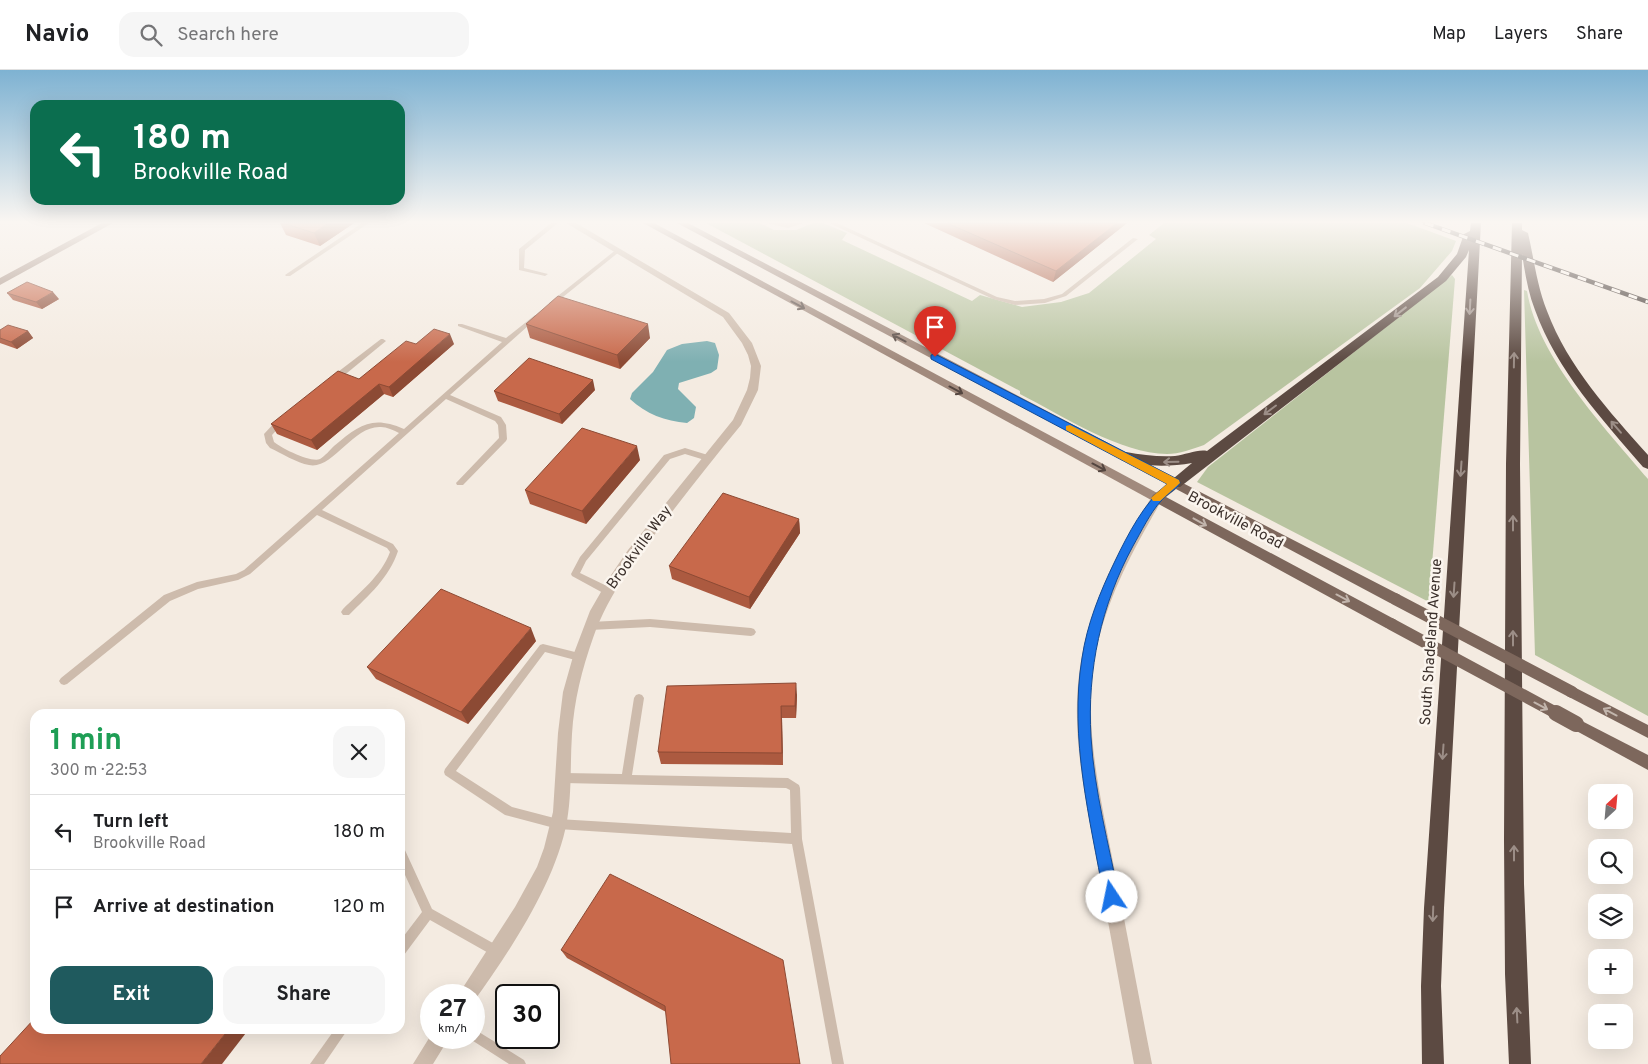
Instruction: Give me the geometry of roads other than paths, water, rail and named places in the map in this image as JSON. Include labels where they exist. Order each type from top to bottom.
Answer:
[{"type":"highway","points":[[1175,483],[1442,279],[1450,269]]},
{"type":"highway","name":"South Shadeland Avenue","points":[[1432,1064],[1434,908],[1471,269]]},
{"type":"highway","points":[[1518,269],[1513,463],[1514,948],[1520,1064]]},
{"type":"highway","points":[[1530,269],[1536,296],[1560,352],[1599,408],[1648,464]]},
{"type":"highway","points":[[1126,457],[1176,462],[1187,461],[1214,452]]},
{"type":"main road","points":[[0,282],[23,269]]},
{"type":"main road","name":"Brookville Road","points":[[733,269],[1648,763]]},
{"type":"main road","name":"Brookville Road","points":[[769,269],[1648,732]]},
{"type":"main road","points":[[1157,498],[1175,483]]},
{"type":"street","name":"Brookville Way","points":[[475,984],[515,925],[532,895],[542,873],[558,824],[562,805],[565,727],[570,695],[579,657],[590,626],[608,591],[629,558],[737,422],[750,398],[757,375],[754,356],[743,335],[726,315],[650,269]]},
{"type":"street","points":[[1143,1064],[1092,797],[1084,738],[1084,709],[1088,658],[1096,620],[1120,560],[1134,533],[1157,498]]},
{"type":"street","points":[[422,1064],[432,1049]]},
{"type":"lane","points":[[288,275],[296,269]]},
{"type":"lane","points":[[523,269],[545,274]]},
{"type":"lane","points":[[64,681],[167,598],[197,586],[238,577],[248,572],[445,396],[594,269]]},
{"type":"lane","points":[[933,269],[995,298],[1016,303],[1045,301],[1064,295],[1096,269]]},
{"type":"lane","points":[[460,325],[508,341]]},
{"type":"lane","points":[[329,383],[383,342]]},
{"type":"lane","points":[[445,396],[498,419],[502,425],[503,439],[460,483]]},
{"type":"lane","points":[[290,413],[268,434],[270,443],[310,463],[321,462],[363,428],[373,424],[378,423],[405,432]]},
{"type":"lane","points":[[608,591],[575,574],[583,559],[667,457],[685,451],[708,458]]},
{"type":"lane","points":[[317,511],[390,546],[394,551],[391,563],[381,576],[346,612]]},
{"type":"lane","points":[[590,626],[650,623],[751,632]]},
{"type":"lane","points":[[579,657],[543,648],[449,772],[509,811],[558,824],[797,839]]},
{"type":"lane","points":[[626,780],[639,698]]},
{"type":"lane","points":[[564,778],[788,783],[795,788],[797,839],[838,1064]]},
{"type":"lane","points":[[405,863],[428,913],[496,951]]},
{"type":"lane","points":[[405,944],[428,913]]},
{"type":"lane","points":[[316,1064],[338,1034]]},
{"type":"lane","points":[[485,1044],[506,1060],[520,1064]]},
{"type":"water","points":[[707,341],[715,343],[719,355],[717,369],[711,373],[679,383],[678,389],[696,407],[694,418],[687,423],[671,421],[649,413],[630,399],[632,393],[653,372],[667,350],[682,344]]},
{"type":"railway","points":[[1556,269],[1648,302]]}]
